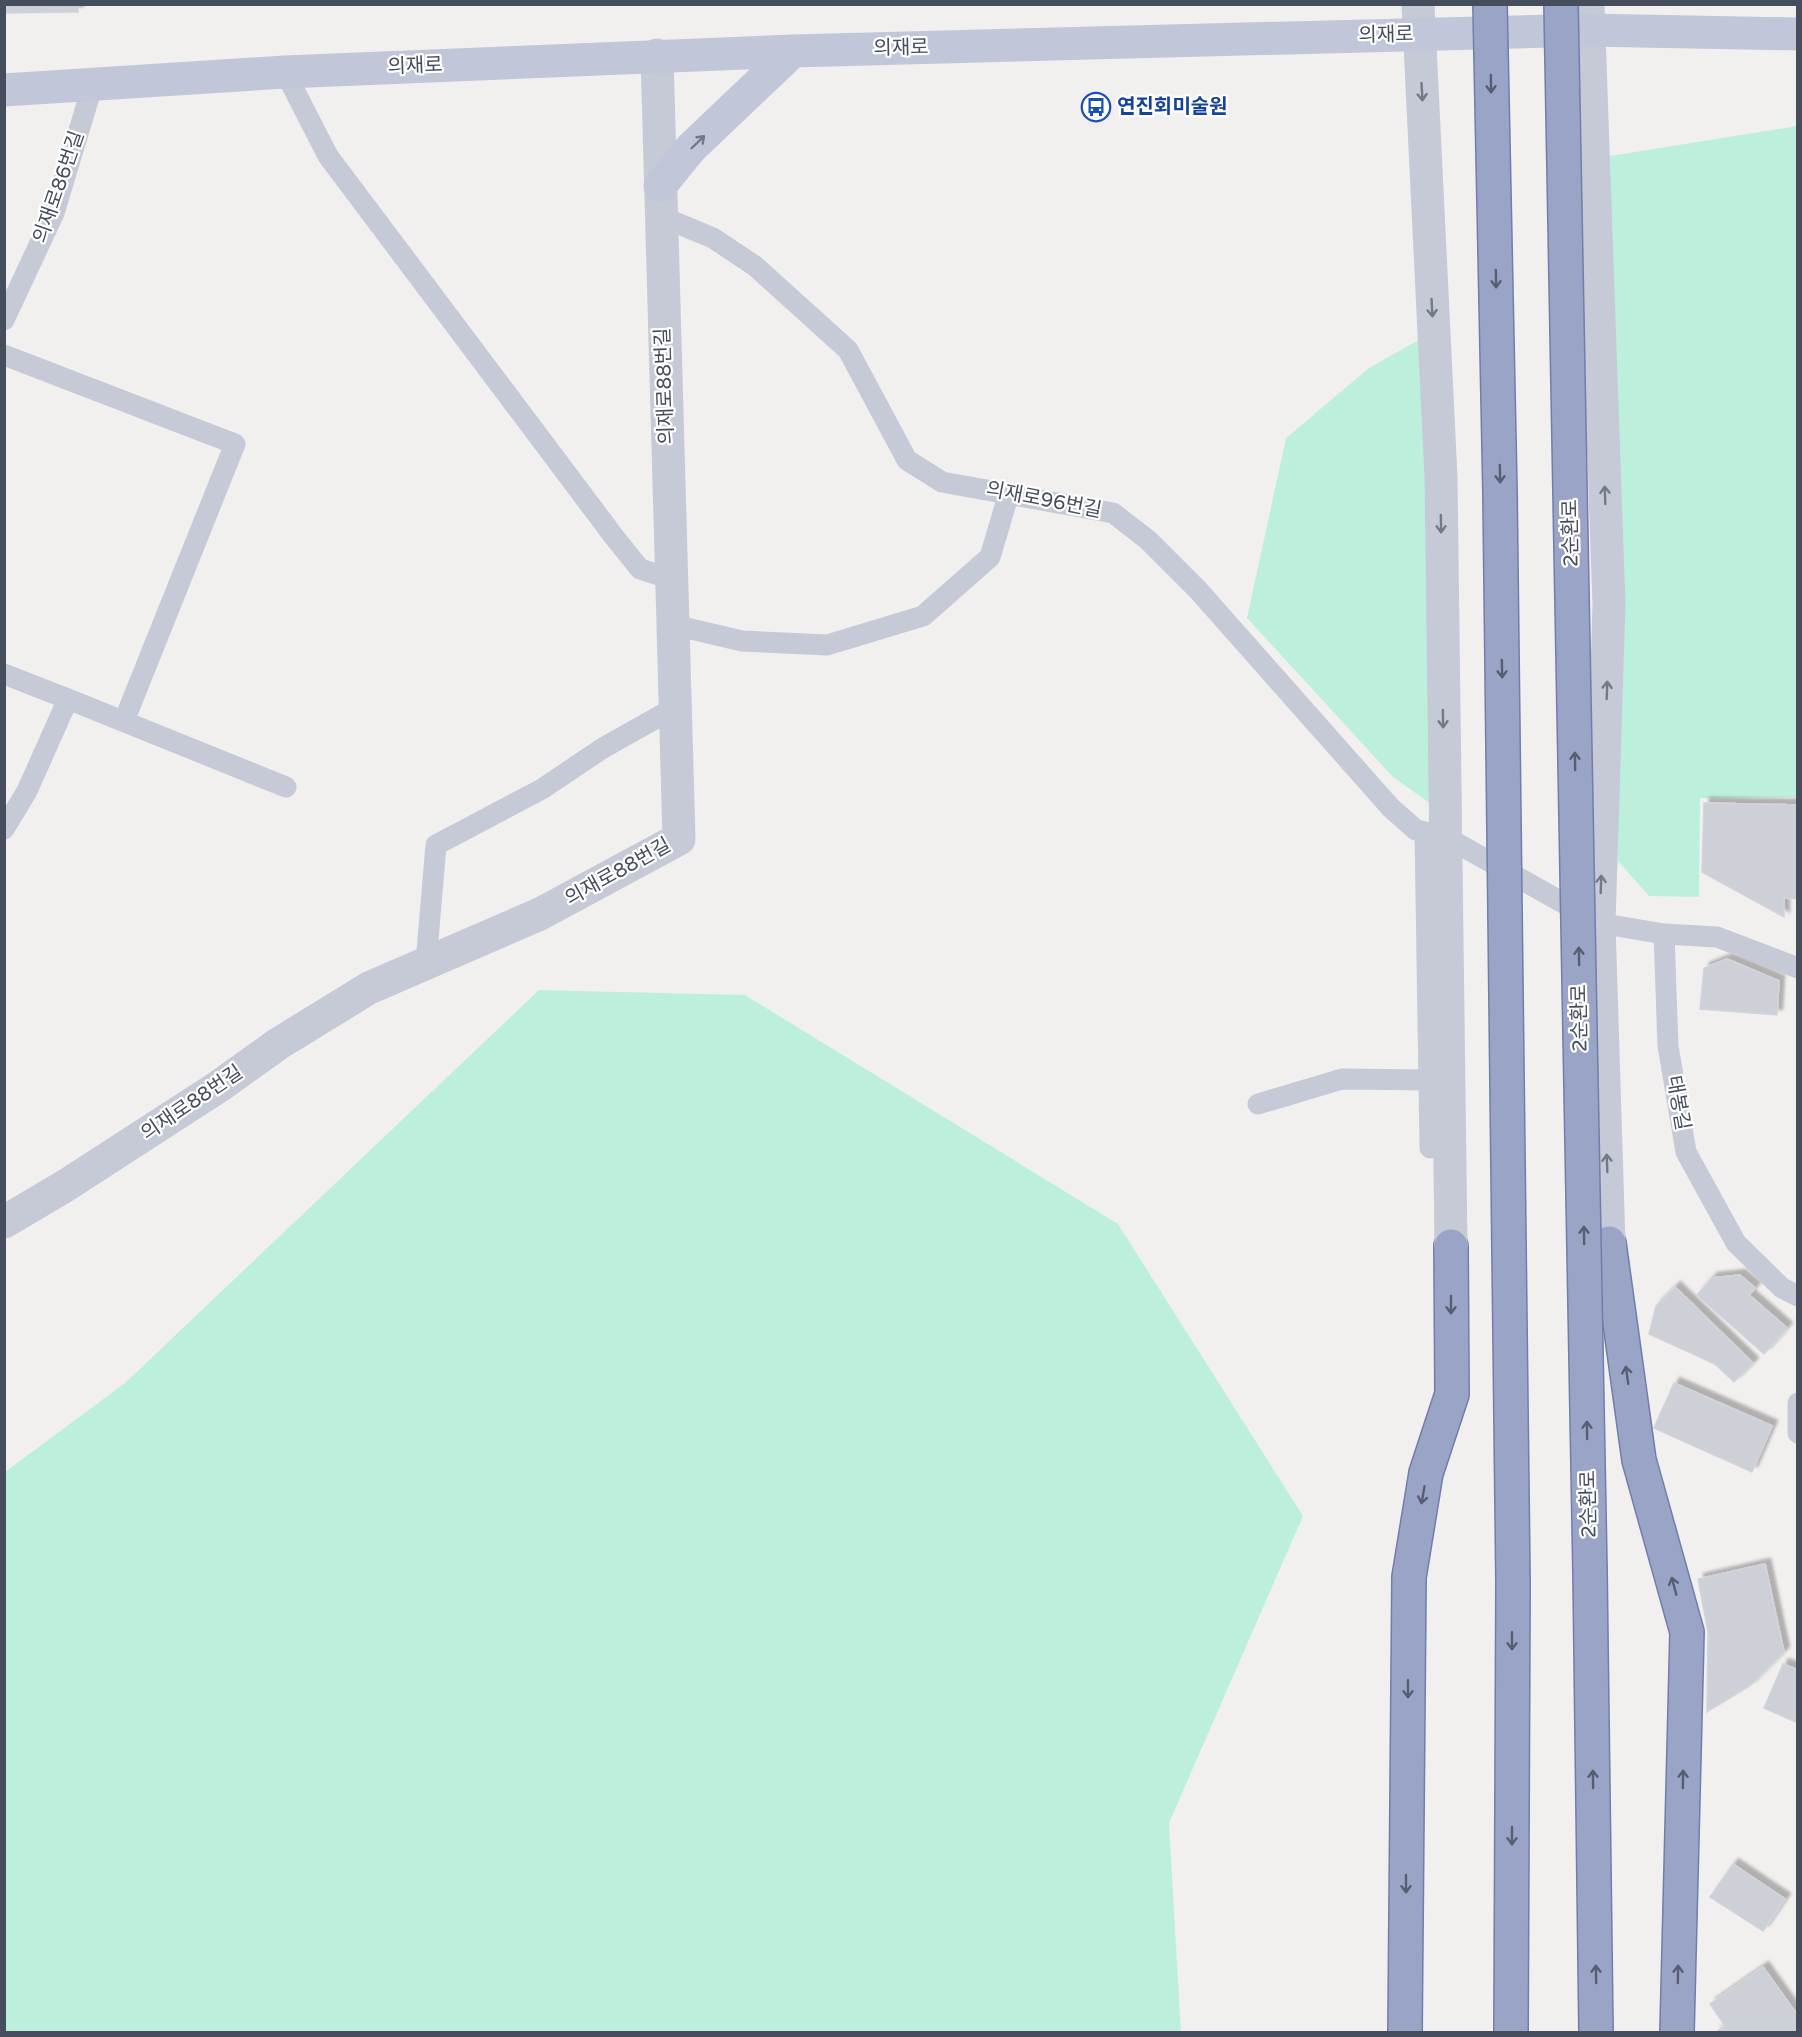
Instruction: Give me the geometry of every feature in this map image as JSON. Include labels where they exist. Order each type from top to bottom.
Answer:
[{"type":"highway","points":[[1490,4],[1500,493],[1513,1582],[1511,2032]]},
{"type":"highway","name":"2순환로","points":[[1561,4],[1590,1572],[1596,2032]]},
{"type":"highway","points":[[1609,1243],[1639,1460],[1687,1632],[1677,2032]]},
{"type":"highway","points":[[1405,2032],[1409,1577],[1426,1473],[1452,1394],[1451,1246]]},
{"type":"main road","name":"의재로","points":[[4,90],[285,72],[793,51],[1418,19],[1588,17],[1797,34]]},
{"type":"main road","points":[[660,201],[691,148],[793,51]]},
{"type":"street","points":[[1588,17],[1609,605],[1599,923],[1609,1243]]},
{"type":"street","points":[[1418,19],[1441,477],[1434,834],[1451,1246]]},
{"type":"street","name":"의재로88번길","points":[[4,1222],[158,1127],[323,1015],[369,988],[540,914],[679,839],[657,56]]},
{"type":"lane","points":[[285,72],[328,156],[615,538],[640,569],[671,579]]},
{"type":"lane","name":"의재로86번길","points":[[4,320],[54,213],[93,84]]},
{"type":"lane","name":"의재로96번길","points":[[660,201],[755,266],[848,350],[907,460],[942,482],[1113,513],[1148,540],[1198,590],[1391,808],[1416,830],[1434,834],[1599,923]]},
{"type":"lane","points":[[4,355],[235,444],[124,722]]},
{"type":"lane","points":[[674,625],[742,641],[827,645],[923,616],[990,557],[1009,493]]},
{"type":"lane","points":[[4,674],[286,787]]},
{"type":"lane","points":[[4,829],[27,791],[68,699]]},
{"type":"lane","points":[[426,963],[436,845],[542,789],[603,748],[676,707]]},
{"type":"lane","points":[[1430,1148],[1429,1080],[1434,834]]},
{"type":"lane","points":[[1599,923],[1664,934],[1717,937],[1797,968]]},
{"type":"lane","name":"태봉길","points":[[1664,934],[1668,1046],[1686,1152],[1736,1243],[1782,1288],[1797,1296]]},
{"type":"lane","points":[[1258,1104],[1342,1079],[1429,1080]]},
{"type":"lane","points":[[1797,1402],[1797,1433]]},
{"type":"green space","points":[[1797,126],[1797,797],[1700,798],[1699,897],[1649,896],[1618,861],[1610,156]]},
{"type":"green space","points":[[1424,337],[1431,804],[1393,777],[1247,618],[1286,438],[1369,368]]},
{"type":"green space","points":[[539,990],[745,995],[1118,1224],[1303,1516],[1169,1823],[1181,2032],[5,2032],[5,1472],[125,1383]]},
{"type":"building","points":[[4,4],[78,4],[78,12],[4,13]]},
{"type":"building","points":[[1704,803],[1798,805],[1798,899],[1784,898],[1784,917],[1702,872]]},
{"type":"building","points":[[1727,959],[1779,981],[1777,1015],[1700,1009],[1704,968]]},
{"type":"building","points":[[1740,1275],[1755,1288],[1749,1295],[1787,1328],[1764,1354],[1697,1295],[1712,1278]]},
{"type":"building","points":[[1675,1287],[1753,1363],[1734,1382],[1715,1364],[1649,1334],[1656,1306]]},
{"type":"building","points":[[1674,1383],[1772,1426],[1752,1472],[1654,1428]]},
{"type":"building","points":[[1765,1564],[1784,1652],[1751,1685],[1707,1712],[1708,1632],[1698,1579]]},
{"type":"building","points":[[1783,1664],[1798,1670],[1798,1723],[1764,1708]]},
{"type":"building","points":[[1733,1864],[1785,1899],[1763,1931],[1710,1897]]},
{"type":"building","points":[[1763,1967],[1798,2016],[1798,2032],[1716,2032],[1725,2026],[1710,2004]]},
{"type":"place","name":"연진회미술원","points":[[1096,107]]}]
